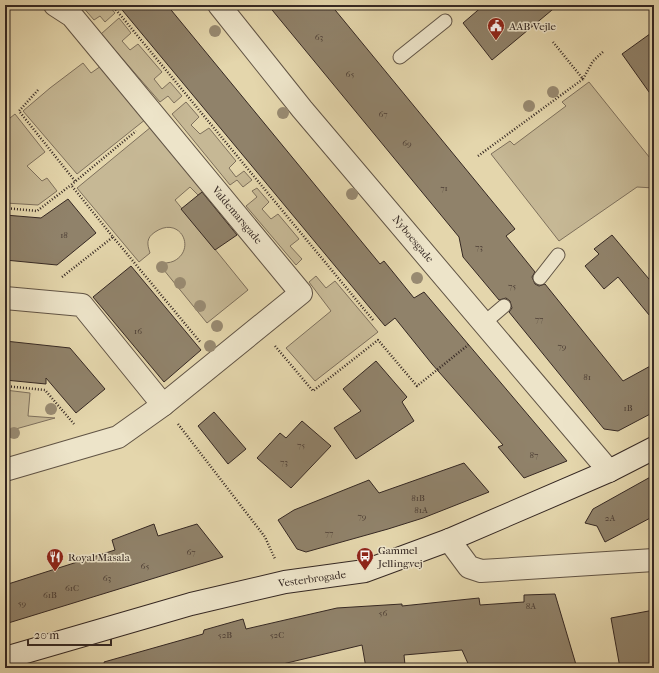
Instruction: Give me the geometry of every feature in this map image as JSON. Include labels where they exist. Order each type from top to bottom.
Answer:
[{"type":"street","name":"Valdemarsgade","points":[[5,470],[118,437],[163,405],[301,293],[72,16],[55,5]]},
{"type":"street","name":"Nyboesgade","points":[[219,5],[302,108],[609,471]]},
{"type":"street","points":[[5,298],[82,305],[163,405]]},
{"type":"street","name":"Vesterbrogade","points":[[5,658],[191,604],[285,582],[365,571],[449,540],[609,471],[654,448]]},
{"type":"street","points":[[449,540],[469,568],[481,571],[654,560]]},
{"type":"lane","points":[[400,57],[445,21]]},
{"type":"lane","points":[[540,278],[558,255]]},
{"type":"lane","points":[[487,326],[504,306]]},
{"type":"path","points":[[112,5],[373,320]]},
{"type":"path","points":[[553,42],[583,79]]},
{"type":"path","points":[[478,156],[583,79],[593,61],[604,51]]},
{"type":"path","points":[[38,90],[19,111],[75,181]]},
{"type":"path","points":[[5,208],[37,211],[155,116]]},
{"type":"path","points":[[71,185],[112,237],[217,362]]},
{"type":"path","points":[[51,302],[60,279],[112,237]]},
{"type":"path","points":[[260,327],[313,391],[378,340],[417,386],[487,326]]},
{"type":"path","points":[[5,386],[45,390],[91,445]]},
{"type":"path","points":[[163,405],[265,537],[285,582]]},
{"type":"shaded area","points":[[81,5],[108,5],[115,13],[105,22],[100,16],[94,20]]},
{"type":"shaded area","points":[[119,18],[131,33],[122,41],[130,50],[138,44],[162,72],[154,79],[162,89],[170,82],[182,96],[174,103],[168,96],[160,102],[101,34]]},
{"type":"shaded area","points":[[83,63],[91,73],[101,66],[146,119],[77,174],[23,111]]},
{"type":"shaded area","points":[[589,82],[654,163],[654,188],[637,187],[559,241],[491,154],[510,141],[514,145],[566,106],[562,102]]},
{"type":"shaded area","points":[[186,102],[199,117],[191,125],[200,134],[209,128],[236,161],[229,168],[236,177],[244,171],[252,180],[243,187],[237,180],[230,185],[172,114]]},
{"type":"shaded area","points":[[15,114],[45,152],[27,166],[42,181],[47,178],[57,191],[38,205],[5,203],[5,122]]},
{"type":"shaded area","points":[[151,127],[205,191],[198,195],[190,187],[175,200],[248,290],[207,323],[159,264],[172,262],[181,256],[185,242],[178,231],[172,228],[164,228],[152,234],[148,241],[150,253],[139,262],[77,188]]},
{"type":"shaded area","points":[[257,188],[269,202],[262,209],[271,219],[278,214],[299,239],[290,246],[302,259],[296,265],[246,206],[257,197],[252,191]]},
{"type":"shaded area","points":[[316,276],[326,288],[335,281],[378,332],[315,381],[286,348],[331,311],[309,282]]},
{"type":"shaded area","points":[[5,390],[30,393],[28,416],[55,418],[5,432]]},
{"type":"building","points":[[118,5],[167,5],[380,264],[384,261],[414,298],[424,292],[567,461],[524,478],[498,447],[503,445],[432,364],[395,318],[385,326]]},
{"type":"building","points":[[268,5],[331,5],[515,229],[506,236],[535,272],[532,277],[535,284],[539,286],[545,284],[623,381],[654,364],[654,412],[618,431],[604,429],[509,312],[512,308],[510,301],[506,298],[499,300],[463,257],[459,237]]},
{"type":"building","name":"AAB Vejle","points":[[484,5],[558,5],[492,60],[463,23]]},
{"type":"building","points":[[654,31],[654,99],[622,54]]},
{"type":"building","points":[[202,192],[237,235],[215,250],[181,209]]},
{"type":"building","points":[[68,199],[96,233],[57,265],[5,260],[5,215],[41,218]]},
{"type":"building","points":[[612,235],[654,285],[654,321],[618,277],[604,289],[585,266],[599,254],[594,249]]},
{"type":"building","points":[[131,266],[201,350],[164,382],[93,297]]},
{"type":"building","points":[[5,341],[70,348],[105,389],[76,413],[46,378],[46,384],[5,380]]},
{"type":"building","points":[[376,361],[407,397],[402,402],[414,421],[356,459],[334,428],[361,411],[343,389]]},
{"type":"building","points":[[214,412],[246,449],[228,464],[198,426]]},
{"type":"building","points":[[302,421],[331,446],[291,488],[257,458],[280,433],[286,438]]},
{"type":"building","points":[[464,463],[489,492],[423,518],[388,529],[306,552],[297,549],[278,520],[294,510],[369,480],[379,493]]},
{"type":"building","points":[[654,475],[654,516],[605,542],[597,526],[585,523],[593,509]]},
{"type":"building","points":[[154,524],[158,536],[197,524],[223,557],[5,624],[5,585],[115,550],[112,540]]},
{"type":"building","points":[[555,594],[577,668],[470,668],[462,650],[404,655],[405,665],[366,668],[362,645],[266,668],[105,668],[104,662],[203,634],[204,630],[243,619],[246,629],[337,608],[402,604],[402,606],[479,598],[480,605],[524,602],[524,595]]},
{"type":"building","points":[[654,610],[654,668],[620,668],[611,618]]},
{"type":"place","name":"AAB Vejle","points":[[496,41]]},
{"type":"place","name":"Gammel Jellingvej","points":[[365,571]]},
{"type":"place","name":"Royal Masala","points":[[55,572]]}]
